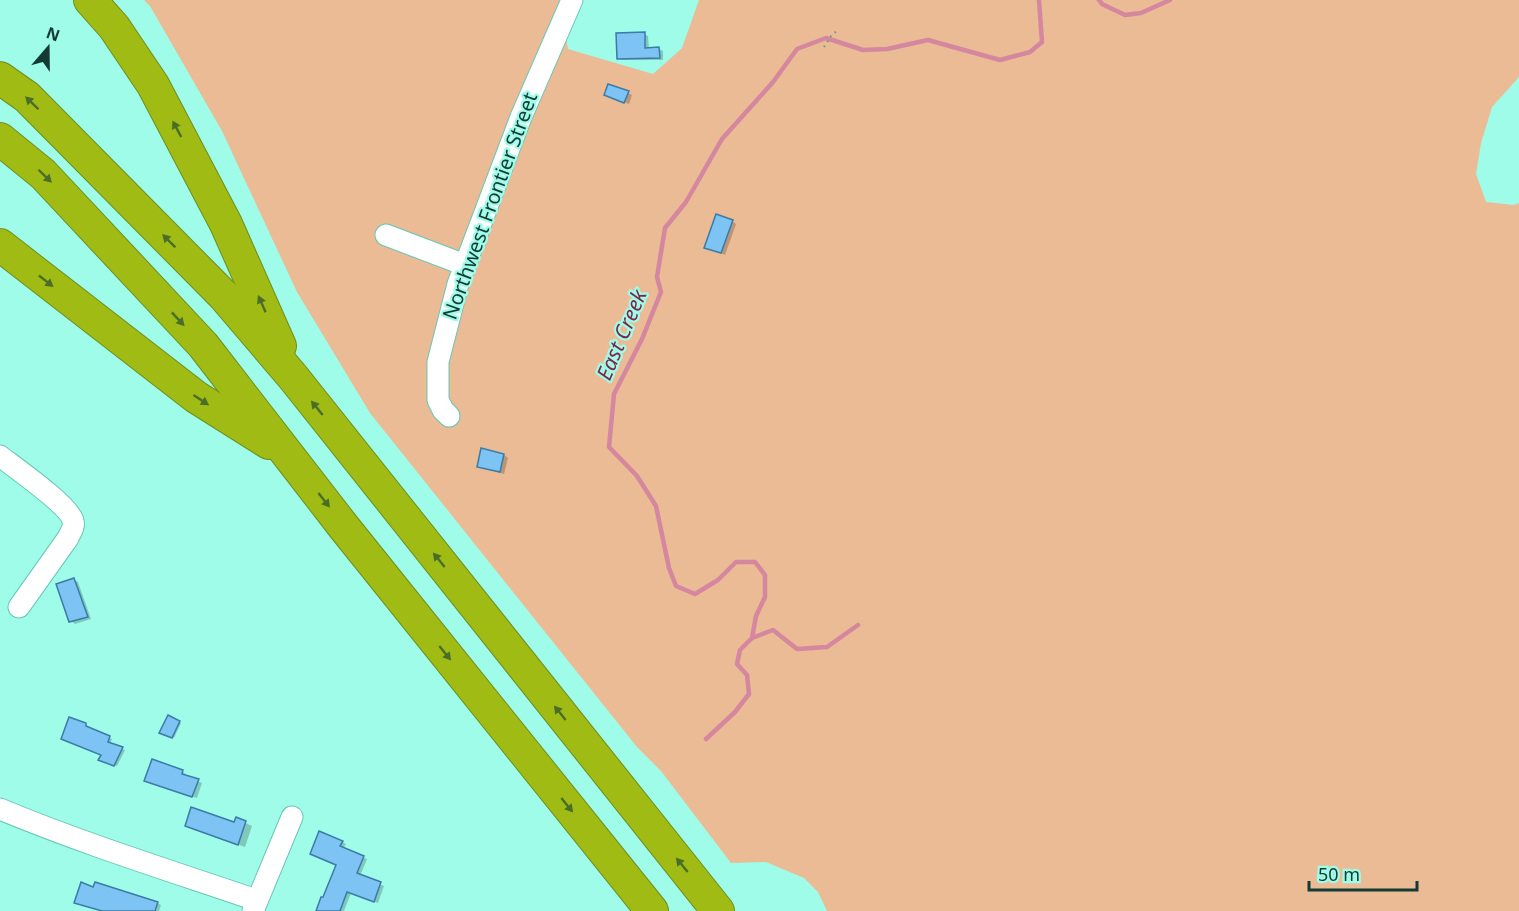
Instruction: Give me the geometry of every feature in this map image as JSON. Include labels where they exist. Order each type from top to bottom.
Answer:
[{"type":"highway","points":[[90,0],[114,27],[153,85],[226,224],[293,377]]},
{"type":"highway","points":[[0,78],[27,97],[224,296],[293,377],[718,911]]},
{"type":"highway","points":[[0,139],[43,174],[202,345],[652,911]]},
{"type":"highway","points":[[0,245],[196,397],[288,454]]},
{"type":"street","name":"Northwest Frontier Street","points":[[449,416],[438,400],[438,362],[458,284],[521,117],[572,0]]},
{"type":"street","points":[[386,235],[465,265]]},
{"type":"street","points":[[0,456],[59,502],[74,520],[74,527],[68,538],[19,607]]},
{"type":"street","points":[[0,809],[255,906],[292,817]]},
{"type":"path","points":[[824,47],[839,28]]},
{"type":"shaded area","points":[[144,0],[559,0],[568,49],[653,74],[682,48],[699,0],[1519,0],[1519,77],[1492,107],[1481,143],[1476,174],[1486,202],[1514,205],[1519,203],[1519,911],[827,911],[818,892],[804,878],[766,862],[731,863],[661,771],[637,747],[370,413],[297,292],[222,131],[150,6]]},
{"type":"building","points":[[645,32],[645,48],[659,47],[660,58],[617,59],[616,33]]},
{"type":"building","points":[[608,84],[629,91],[624,103],[604,95]]},
{"type":"building","points":[[716,214],[733,220],[721,253],[704,248]]},
{"type":"building","points":[[481,448],[504,454],[500,472],[477,467]]},
{"type":"building","points":[[74,578],[88,617],[69,622],[56,584]]},
{"type":"building","points":[[168,715],[180,721],[172,738],[159,733]]},
{"type":"building","points":[[69,717],[110,736],[108,742],[123,747],[114,766],[98,760],[101,755],[61,739]]},
{"type":"building","points":[[152,759],[183,770],[182,774],[199,779],[192,797],[144,781]]},
{"type":"building","points":[[191,807],[234,822],[236,817],[246,821],[238,845],[185,826]]},
{"type":"building","points":[[319,831],[343,841],[340,846],[364,856],[357,873],[381,882],[374,902],[347,892],[340,911],[316,911],[336,865],[310,854]]},
{"type":"building","points":[[81,882],[93,887],[95,882],[158,902],[155,911],[102,911],[74,903]]},
{"type":"waterway","name":"East Creek","points":[[706,739],[735,712],[749,694],[747,675],[737,664],[740,650],[752,638],[756,616],[765,597],[765,575],[755,562],[736,562],[718,580],[695,594],[676,586],[669,568],[656,506],[637,476],[609,447],[614,394],[642,339],[661,292],[657,277],[665,228],[686,202],[722,139],[773,82],[797,49],[826,38],[863,50],[887,49],[928,40],[1000,60],[1030,52],[1042,42],[1039,0]]},
{"type":"waterway","name":"East Creek","points":[[1099,0],[1102,4],[1125,15],[1141,13],[1170,0]]},
{"type":"waterway","points":[[752,638],[773,630],[797,649],[827,647],[858,625]]}]
